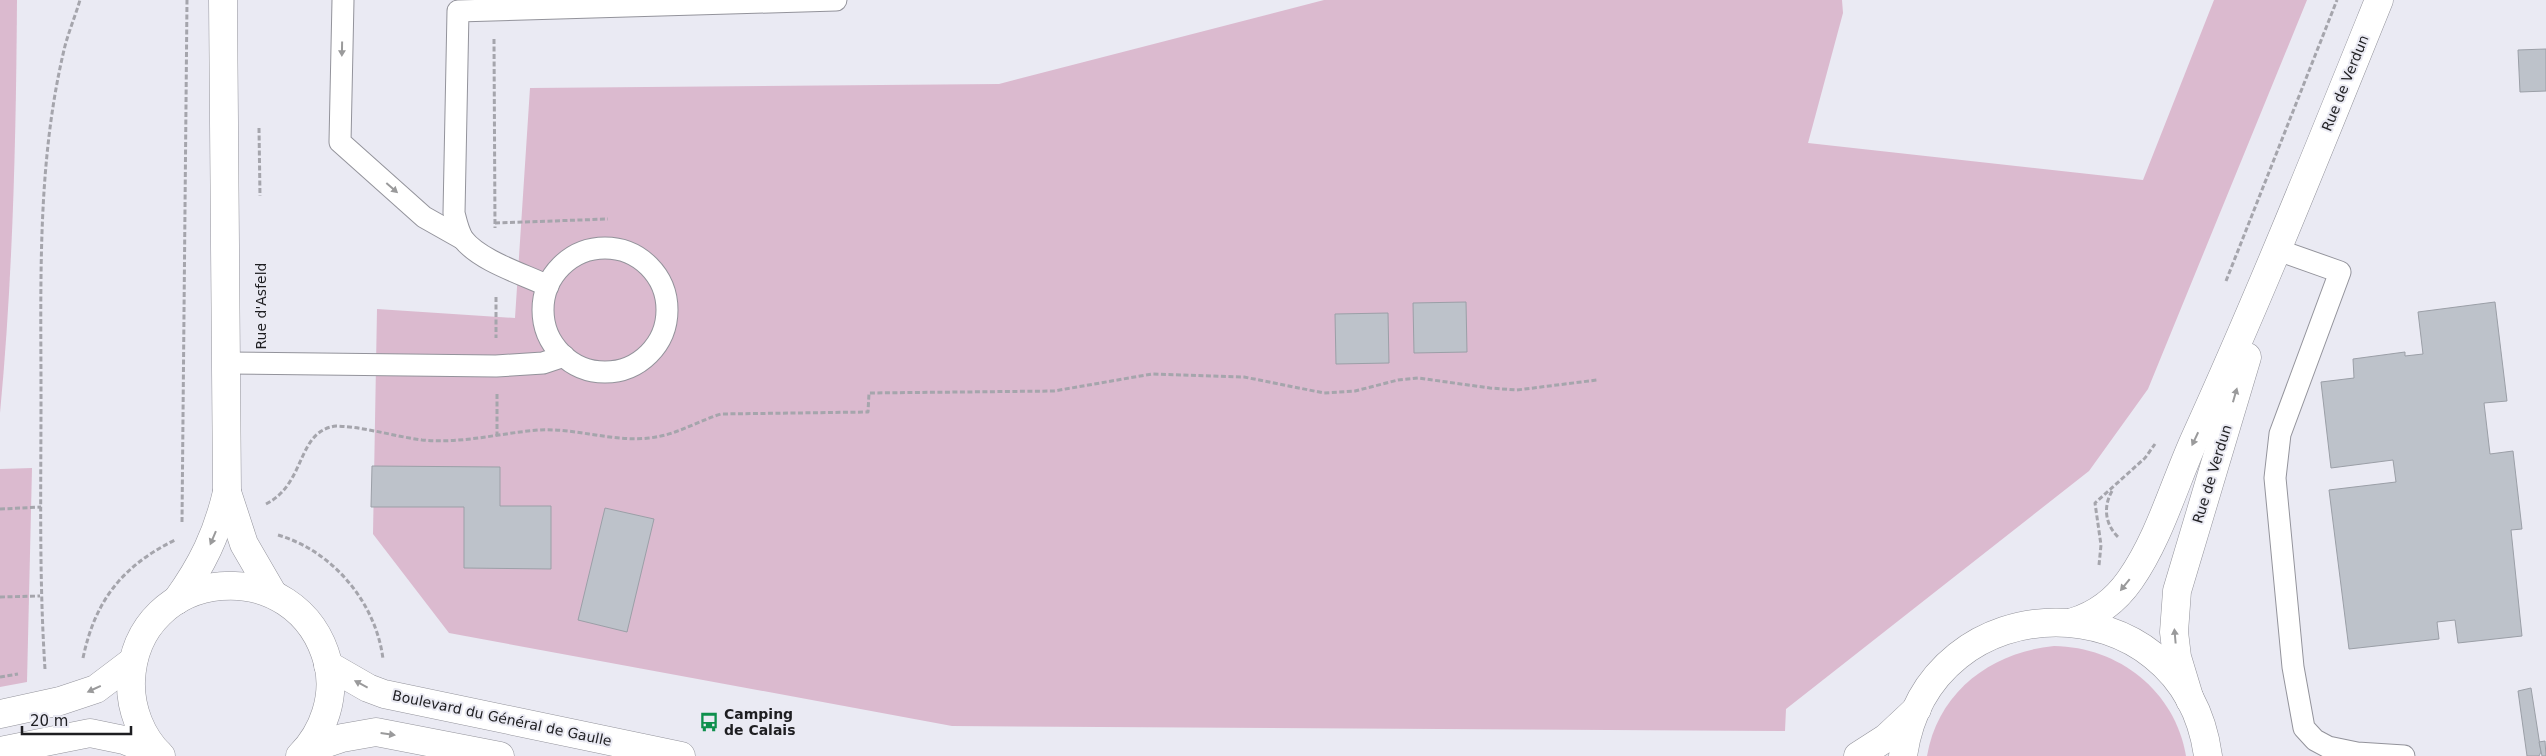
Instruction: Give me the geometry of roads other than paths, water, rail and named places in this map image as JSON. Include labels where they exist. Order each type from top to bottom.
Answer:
[{"type":"street","points":[[177,600],[203,561],[217,529],[227,492],[222,0]]},
{"type":"street","name":"Rue de Verdun","points":[[2084,617],[2128,582],[2148,550],[2278,250],[2379,0]]},
{"type":"street","name":"Rue de Verdun","points":[[2190,700],[2177,656],[2174,632],[2177,591],[2278,250]]},
{"type":"street","points":[[227,492],[244,544],[273,594]]},
{"type":"street","points":[[160,755],[142,731],[132,704],[130,689],[133,661],[145,633],[165,609],[177,600],[203,588],[232,584],[260,589],[273,594],[293,607],[312,627],[322,645],[328,665],[330,691],[325,716],[303,753]]},
{"type":"street","points":[[1903,756],[1907,734],[1917,709],[1941,672],[1962,653],[1988,637],[2029,624],[2084,617],[2101,628],[2141,647],[2164,666],[2190,700],[2202,726],[2208,756]]},
{"type":"street","points":[[0,714],[60,701],[96,689],[133,661]]},
{"type":"street","name":"Boulevard du Général de Gaulle","points":[[328,665],[354,681],[384,694],[681,756]]},
{"type":"street","points":[[1858,756],[1886,738],[1917,709]]},
{"type":"street","points":[[303,753],[342,738],[376,732],[500,756]]},
{"type":"street","points":[[0,751],[90,733],[124,740],[160,755]]},
{"type":"lane","points":[[342,0],[340,142],[424,217],[463,239],[474,249],[495,262],[548,286]]},
{"type":"lane","points":[[463,239],[454,213],[458,5],[494,9],[836,0]]},
{"type":"lane","points":[[609,249],[627,253],[643,262],[656,276],[664,293],[667,311],[664,330],[649,354],[634,365],[616,371],[597,371],[579,366],[564,356],[552,341],[545,323],[544,305],[548,286],[558,270],[572,258],[590,251],[609,249]]},
{"type":"lane","points":[[2278,250],[2340,272],[2280,434],[2275,478],[2293,667],[2304,728],[2315,740],[2328,747],[2357,752],[2404,756]]},
{"type":"lane","points":[[226,363],[496,366],[534,364],[564,356]]},
{"type":"place","name":"Camping de Calais","points":[[709,722]]}]
